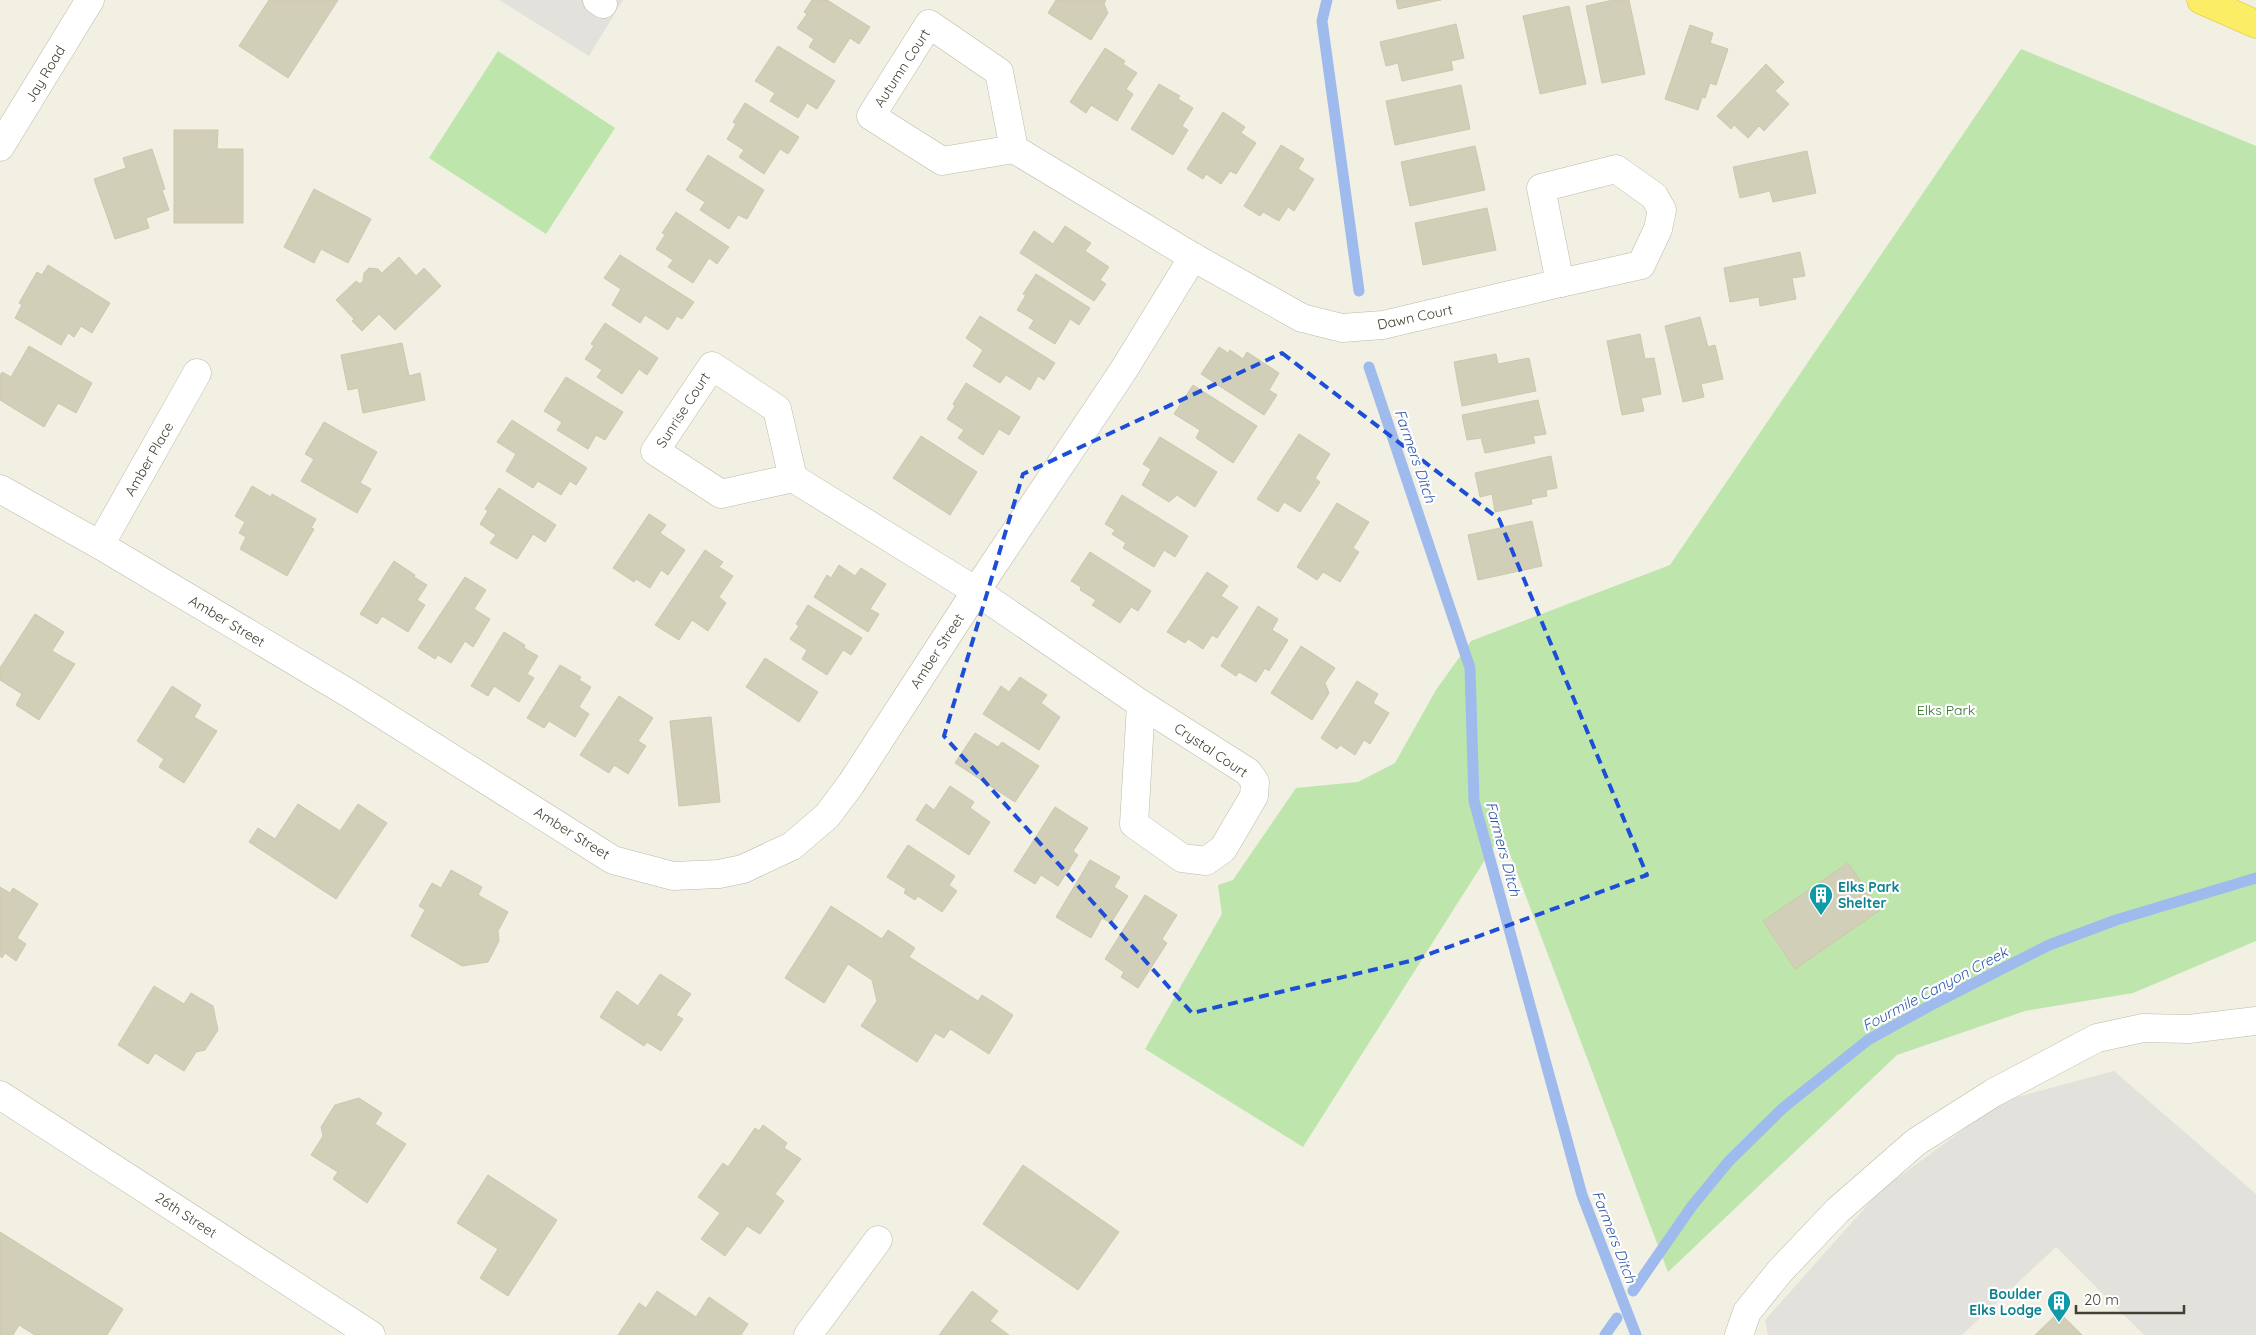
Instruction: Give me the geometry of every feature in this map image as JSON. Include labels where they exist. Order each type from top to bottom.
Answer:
[{"type":"highway","points":[[2201,0],[2256,24]]},
{"type":"street","name":"Jay Road","points":[[0,147],[90,0]]},
{"type":"street","name":"Autumn Court","points":[[929,24],[999,72],[1014,149],[942,160],[871,116],[929,24]]},
{"type":"street","points":[[1014,149],[1193,257]]},
{"type":"street","name":"Dawn Court","points":[[1193,257],[1302,318],[1342,328],[1383,325],[1641,265],[1658,229],[1662,210],[1654,196],[1616,168],[1541,188],[1560,283]]},
{"type":"street","name":"Amber Street","points":[[0,489],[350,694],[613,860],[673,876],[719,874],[743,868],[792,846],[828,816],[852,784],[976,591],[1107,394],[1193,257]]},
{"type":"street","name":"Sunrise Court","points":[[712,366],[778,409],[793,478],[721,494],[655,451],[712,366]]},
{"type":"street","name":"Amber Place","points":[[100,546],[197,373]]},
{"type":"street","points":[[793,478],[976,591]]},
{"type":"street","name":"Crystal Court","points":[[976,591],[1141,704],[1248,772],[1255,782],[1254,796],[1224,849],[1206,861],[1182,858],[1134,824],[1141,704]]},
{"type":"street","points":[[1739,1335],[1747,1312],[1780,1271],[1838,1210],[1916,1142],[1993,1093],[2097,1038],[2143,1028],[2189,1029],[2256,1021]]},
{"type":"street","name":"26th Street","points":[[0,1095],[371,1335]]},
{"type":"street","points":[[808,1335],[878,1240]]},
{"type":"highlighted area","points":[[1282,353],[1499,519],[1647,875],[1410,961],[1192,1013],[944,736],[1023,474]]},
{"type":"green space","name":"Elks Park","points":[[2021,49],[2256,146],[2256,941],[2133,993],[2025,1011],[1897,1055],[1668,1272],[1502,833],[1303,1147],[1145,1049],[1222,914],[1218,885],[1233,880],[1296,788],[1358,782],[1395,763],[1436,690],[1471,641],[1670,565]]},
{"type":"green space","points":[[498,51],[615,128],[546,234],[429,158]]},
{"type":"shaded area","points":[[499,0],[623,0],[589,56]]},
{"type":"shaded area","points":[[2114,1071],[2256,1194],[2256,1335],[2144,1335],[2056,1247],[1962,1335],[1768,1335],[1765,1320],[1880,1191],[2002,1101]]},
{"type":"building","points":[[269,0],[338,0],[288,78],[239,46]]},
{"type":"building","points":[[812,0],[827,0],[870,27],[859,44],[850,38],[834,63],[809,47],[814,39],[797,28],[807,14],[804,12]]},
{"type":"building","points":[[1056,0],[1106,0],[1104,4],[1108,13],[1091,40],[1048,13]]},
{"type":"building","points":[[1396,0],[1441,0],[1398,9]]},
{"type":"building","points":[[1613,0],[1629,0],[1645,74],[1602,83],[1586,6]]},
{"type":"building","points":[[1569,6],[1586,84],[1540,94],[1523,16]]},
{"type":"building","points":[[1456,24],[1464,58],[1451,61],[1453,70],[1402,81],[1398,63],[1386,66],[1380,42]]},
{"type":"building","points":[[1690,25],[1713,33],[1710,43],[1728,49],[1716,85],[1710,83],[1705,98],[1702,97],[1698,110],[1665,99]]},
{"type":"building","points":[[778,46],[835,81],[817,109],[807,103],[798,118],[770,101],[775,93],[755,81]]},
{"type":"building","points":[[1105,48],[1125,61],[1123,64],[1137,73],[1126,89],[1133,94],[1117,121],[1091,105],[1086,113],[1070,102]]},
{"type":"building","points":[[1766,64],[1784,82],[1775,91],[1789,104],[1764,131],[1759,126],[1748,138],[1734,125],[1731,129],[1717,116]]},
{"type":"building","points":[[1159,84],[1180,96],[1178,99],[1193,108],[1182,126],[1188,130],[1173,155],[1131,129]]},
{"type":"building","points":[[1461,85],[1470,129],[1395,145],[1386,101]]},
{"type":"building","points":[[745,103],[799,137],[788,154],[780,149],[764,174],[739,157],[744,150],[727,139],[736,124],[733,122]]},
{"type":"building","points":[[1223,112],[1245,127],[1241,133],[1256,143],[1236,174],[1230,171],[1221,184],[1206,174],[1203,179],[1187,169]]},
{"type":"building","points":[[174,130],[218,130],[217,149],[243,149],[243,223],[174,223]]},
{"type":"building","points":[[1281,145],[1304,159],[1298,169],[1314,179],[1294,211],[1288,207],[1279,221],[1263,212],[1260,216],[1244,206]]},
{"type":"building","points":[[1475,146],[1485,190],[1410,206],[1401,162]]},
{"type":"building","points":[[152,149],[165,189],[162,190],[169,210],[146,218],[149,228],[115,239],[94,179],[126,168],[123,158]]},
{"type":"building","points":[[1807,151],[1816,193],[1773,202],[1770,191],[1740,198],[1733,167]]},
{"type":"building","points":[[708,155],[764,190],[747,219],[738,215],[729,229],[700,210],[705,202],[686,190]]},
{"type":"building","points":[[314,189],[371,219],[348,263],[321,249],[314,263],[284,247]]},
{"type":"building","points":[[1487,208],[1496,250],[1423,265],[1415,223]]},
{"type":"building","points":[[676,212],[729,247],[717,264],[709,258],[693,283],[668,267],[673,260],[656,249],[665,235],[662,233]]},
{"type":"building","points":[[1065,226],[1091,243],[1085,251],[1109,267],[1100,280],[1106,284],[1094,301],[1020,253],[1034,231],[1053,244]]},
{"type":"building","points":[[1800,252],[1805,276],[1792,278],[1796,299],[1760,306],[1759,297],[1730,302],[1724,268]]},
{"type":"building","points":[[620,255],[694,302],[682,319],[677,316],[668,330],[645,315],[640,323],[612,305],[621,289],[604,278]]},
{"type":"building","points":[[399,257],[416,276],[424,268],[441,286],[395,330],[379,314],[362,331],[352,321],[354,319],[336,300],[356,281],[360,284],[363,281],[364,273],[369,268],[378,269],[382,273]]},
{"type":"building","points":[[48,265],[110,303],[92,333],[81,326],[74,337],[68,333],[61,345],[15,318],[22,305],[19,303],[37,272],[42,275]]},
{"type":"building","points":[[1036,274],[1090,308],[1079,325],[1070,319],[1055,344],[1029,328],[1034,320],[1017,310],[1026,295],[1023,294]]},
{"type":"building","points":[[980,316],[1055,363],[1044,380],[1038,376],[1030,390],[1006,375],[1000,383],[973,366],[983,350],[966,338]]},
{"type":"building","points":[[1700,317],[1708,347],[1715,345],[1723,379],[1701,384],[1704,397],[1683,402],[1665,326]]},
{"type":"building","points":[[605,323],[658,358],[647,375],[639,369],[622,394],[597,377],[602,370],[585,359],[594,346],[591,344]]},
{"type":"building","points":[[1640,334],[1645,359],[1654,358],[1661,394],[1641,398],[1644,411],[1622,415],[1607,341]]},
{"type":"building","points":[[402,343],[409,376],[420,373],[425,400],[363,413],[358,388],[348,390],[341,355]]},
{"type":"building","points":[[29,346],[92,383],[76,413],[58,403],[44,427],[0,400],[0,376],[2,372],[11,377]]},
{"type":"building","points":[[1219,347],[1228,353],[1230,350],[1243,359],[1247,352],[1279,373],[1269,390],[1277,395],[1264,415],[1201,374]]},
{"type":"building","points":[[1496,354],[1498,364],[1529,358],[1536,391],[1462,406],[1454,362]]},
{"type":"building","points":[[566,377],[623,412],[605,440],[596,435],[588,449],[557,430],[562,422],[544,411]]},
{"type":"building","points":[[966,383],[1020,417],[1009,435],[999,429],[983,455],[958,438],[964,430],[947,419],[955,406],[953,404]]},
{"type":"building","points":[[1193,385],[1257,426],[1233,463],[1196,438],[1200,430],[1174,414]]},
{"type":"building","points":[[1538,400],[1546,434],[1533,436],[1535,443],[1485,453],[1481,438],[1467,440],[1462,415]]},
{"type":"building","points":[[512,420],[587,468],[576,485],[570,481],[561,495],[538,481],[533,488],[506,471],[516,454],[497,442]]},
{"type":"building","points":[[324,422],[377,452],[360,483],[371,489],[357,513],[301,481],[314,459],[305,454]]},
{"type":"building","points":[[1299,434],[1330,454],[1315,478],[1320,482],[1300,512],[1284,502],[1278,512],[1257,499]]},
{"type":"building","points":[[921,436],[977,472],[950,515],[893,478]]},
{"type":"building","points":[[1160,437],[1217,472],[1195,507],[1177,495],[1169,502],[1142,485],[1151,469],[1143,464]]},
{"type":"building","points":[[1551,456],[1557,488],[1546,490],[1547,496],[1531,499],[1532,504],[1495,512],[1492,494],[1480,497],[1475,473]]},
{"type":"building","points":[[252,486],[271,497],[272,494],[316,519],[311,528],[314,529],[287,576],[240,549],[246,537],[239,533],[245,522],[235,516]]},
{"type":"building","points":[[499,488],[556,525],[545,542],[533,534],[517,559],[490,543],[496,535],[480,524],[488,511],[485,509]]},
{"type":"building","points":[[1122,495],[1188,536],[1175,557],[1164,550],[1154,567],[1123,548],[1126,543],[1112,534],[1115,530],[1105,524]]},
{"type":"building","points":[[1337,503],[1369,522],[1353,548],[1359,552],[1340,582],[1323,572],[1317,580],[1297,567]]},
{"type":"building","points":[[649,514],[666,525],[660,533],[685,550],[668,575],[661,570],[650,588],[636,579],[634,582],[613,568]]},
{"type":"building","points":[[1532,521],[1542,566],[1478,580],[1468,535]]},
{"type":"building","points":[[705,550],[723,562],[719,567],[733,576],[719,597],[726,603],[708,631],[692,620],[679,640],[655,625]]},
{"type":"building","points":[[1090,552],[1151,591],[1138,611],[1131,607],[1120,623],[1092,605],[1096,600],[1080,590],[1081,587],[1071,581]]},
{"type":"building","points":[[394,561],[427,585],[417,600],[425,605],[408,632],[382,616],[377,624],[360,614]]},
{"type":"building","points":[[839,565],[855,576],[861,568],[886,584],[870,609],[879,614],[868,632],[814,597],[827,575],[831,578]]},
{"type":"building","points":[[1207,572],[1228,586],[1221,596],[1238,607],[1217,638],[1212,635],[1203,649],[1188,639],[1185,643],[1167,632]]},
{"type":"building","points":[[465,577],[486,590],[474,609],[490,619],[473,647],[465,641],[451,663],[438,655],[435,659],[418,648]]},
{"type":"building","points":[[808,605],[862,638],[851,655],[843,650],[827,675],[802,659],[807,650],[790,639],[799,626],[796,624]]},
{"type":"building","points":[[1258,606],[1278,619],[1272,630],[1288,640],[1269,671],[1265,668],[1256,682],[1239,672],[1236,676],[1221,666]]},
{"type":"building","points":[[35,614],[64,632],[52,651],[75,664],[39,720],[16,705],[22,694],[0,680],[0,668]]},
{"type":"building","points":[[504,632],[525,645],[524,648],[538,656],[527,674],[534,678],[519,702],[494,686],[488,696],[471,686]]},
{"type":"building","points":[[1301,646],[1335,668],[1325,683],[1329,693],[1312,720],[1271,693]]},
{"type":"building","points":[[765,658],[818,692],[799,722],[746,687]]},
{"type":"building","points":[[560,665],[581,677],[579,680],[591,687],[579,707],[589,714],[575,737],[549,721],[544,728],[527,718]]},
{"type":"building","points":[[1020,677],[1047,695],[1041,703],[1060,717],[1039,750],[983,714],[1001,686],[1009,692]]},
{"type":"building","points":[[1357,681],[1378,694],[1373,703],[1389,713],[1370,744],[1364,740],[1355,755],[1340,745],[1337,749],[1321,738]]},
{"type":"building","points":[[172,686],[201,705],[194,717],[217,731],[184,783],[159,767],[164,759],[137,741]]},
{"type":"building","points":[[619,696],[653,718],[638,741],[646,746],[628,774],[614,765],[609,773],[580,755]]},
{"type":"building","points":[[711,717],[720,802],[679,806],[670,721]]},
{"type":"building","points":[[975,733],[998,747],[1002,742],[1039,766],[1015,802],[955,763]]},
{"type":"building","points":[[950,786],[974,802],[970,808],[990,822],[969,855],[916,820],[926,804],[934,810]]},
{"type":"building","points":[[298,804],[340,831],[358,804],[387,823],[336,899],[249,842],[258,828],[275,839]]},
{"type":"building","points":[[1055,807],[1088,828],[1073,851],[1078,855],[1058,886],[1041,875],[1035,884],[1014,871]]},
{"type":"building","points":[[908,845],[955,876],[949,885],[957,891],[942,912],[918,896],[915,900],[904,893],[906,889],[887,877]]},
{"type":"building","points":[[1090,860],[1120,877],[1114,887],[1128,896],[1111,923],[1102,918],[1091,938],[1056,917]]},
{"type":"building","name":"Elks Park Shelter","points":[[1848,863],[1880,910],[1795,969],[1763,921]]},
{"type":"building","points":[[451,870],[482,887],[478,895],[508,912],[498,931],[499,941],[488,962],[462,966],[411,936],[425,910],[419,906],[432,883],[441,888]]},
{"type":"building","points":[[0,887],[10,893],[13,888],[38,904],[17,938],[26,944],[16,961],[5,953],[2,958],[0,956]]},
{"type":"building","points":[[1145,895],[1177,915],[1162,939],[1167,943],[1138,988],[1121,977],[1124,972],[1105,959]]},
{"type":"building","points":[[831,906],[882,939],[888,930],[915,948],[909,957],[978,1001],[982,995],[1013,1015],[989,1054],[950,1029],[944,1038],[935,1033],[917,1062],[861,1026],[877,1001],[872,980],[848,964],[824,1003],[785,978]]},
{"type":"building","points":[[660,974],[691,994],[676,1015],[683,1019],[661,1051],[647,1042],[644,1046],[600,1017],[617,991],[638,1006]]},
{"type":"building","points":[[154,986],[184,1004],[191,993],[213,1006],[218,1030],[205,1050],[196,1052],[184,1071],[155,1053],[148,1064],[118,1045]]},
{"type":"building","points":[[359,1098],[382,1113],[375,1124],[406,1144],[367,1203],[333,1179],[338,1172],[311,1155],[323,1136],[321,1127],[335,1105]]},
{"type":"building","points":[[763,1125],[787,1143],[784,1148],[801,1159],[775,1194],[784,1201],[760,1234],[747,1226],[725,1256],[701,1239],[720,1213],[698,1197],[723,1163],[728,1167],[755,1128],[759,1131]]},
{"type":"building","points":[[1023,1165],[1119,1232],[1078,1290],[983,1224]]},
{"type":"building","points":[[488,1175],[557,1220],[508,1296],[480,1278],[498,1249],[457,1223]]},
{"type":"building","points":[[0,1232],[123,1309],[107,1335],[35,1335],[19,1325],[13,1335],[0,1335]]},
{"type":"building","points":[[657,1291],[696,1317],[709,1297],[748,1324],[741,1335],[618,1335],[639,1303],[646,1308]]},
{"type":"building","points":[[972,1291],[998,1311],[990,1321],[1009,1335],[939,1335]]},
{"type":"building","name":"Boulder Elks Lodge","points":[[2059,1312],[2082,1335],[2035,1335]]},
{"type":"waterway","name":"Farmers Ditch","points":[[1327,0],[1322,21],[1359,291]]},
{"type":"waterway","name":"Farmers Ditch","points":[[1369,367],[1470,668],[1474,801],[1582,1195],[1636,1335]]},
{"type":"waterway","name":"Fourmile Canyon Creek","points":[[1633,1291],[1692,1206],[1729,1161],[1783,1108],[1868,1040],[1933,1004],[2049,945],[2116,920],[2256,878]]},
{"type":"waterway","name":"Fourmile Canyon Creek","points":[[1605,1335],[1617,1318]]},
{"type":"place","name":"Elks Park Shelter","points":[[1821,916]]},
{"type":"place","name":"Boulder Elks Lodge","points":[[2059,1323]]}]
